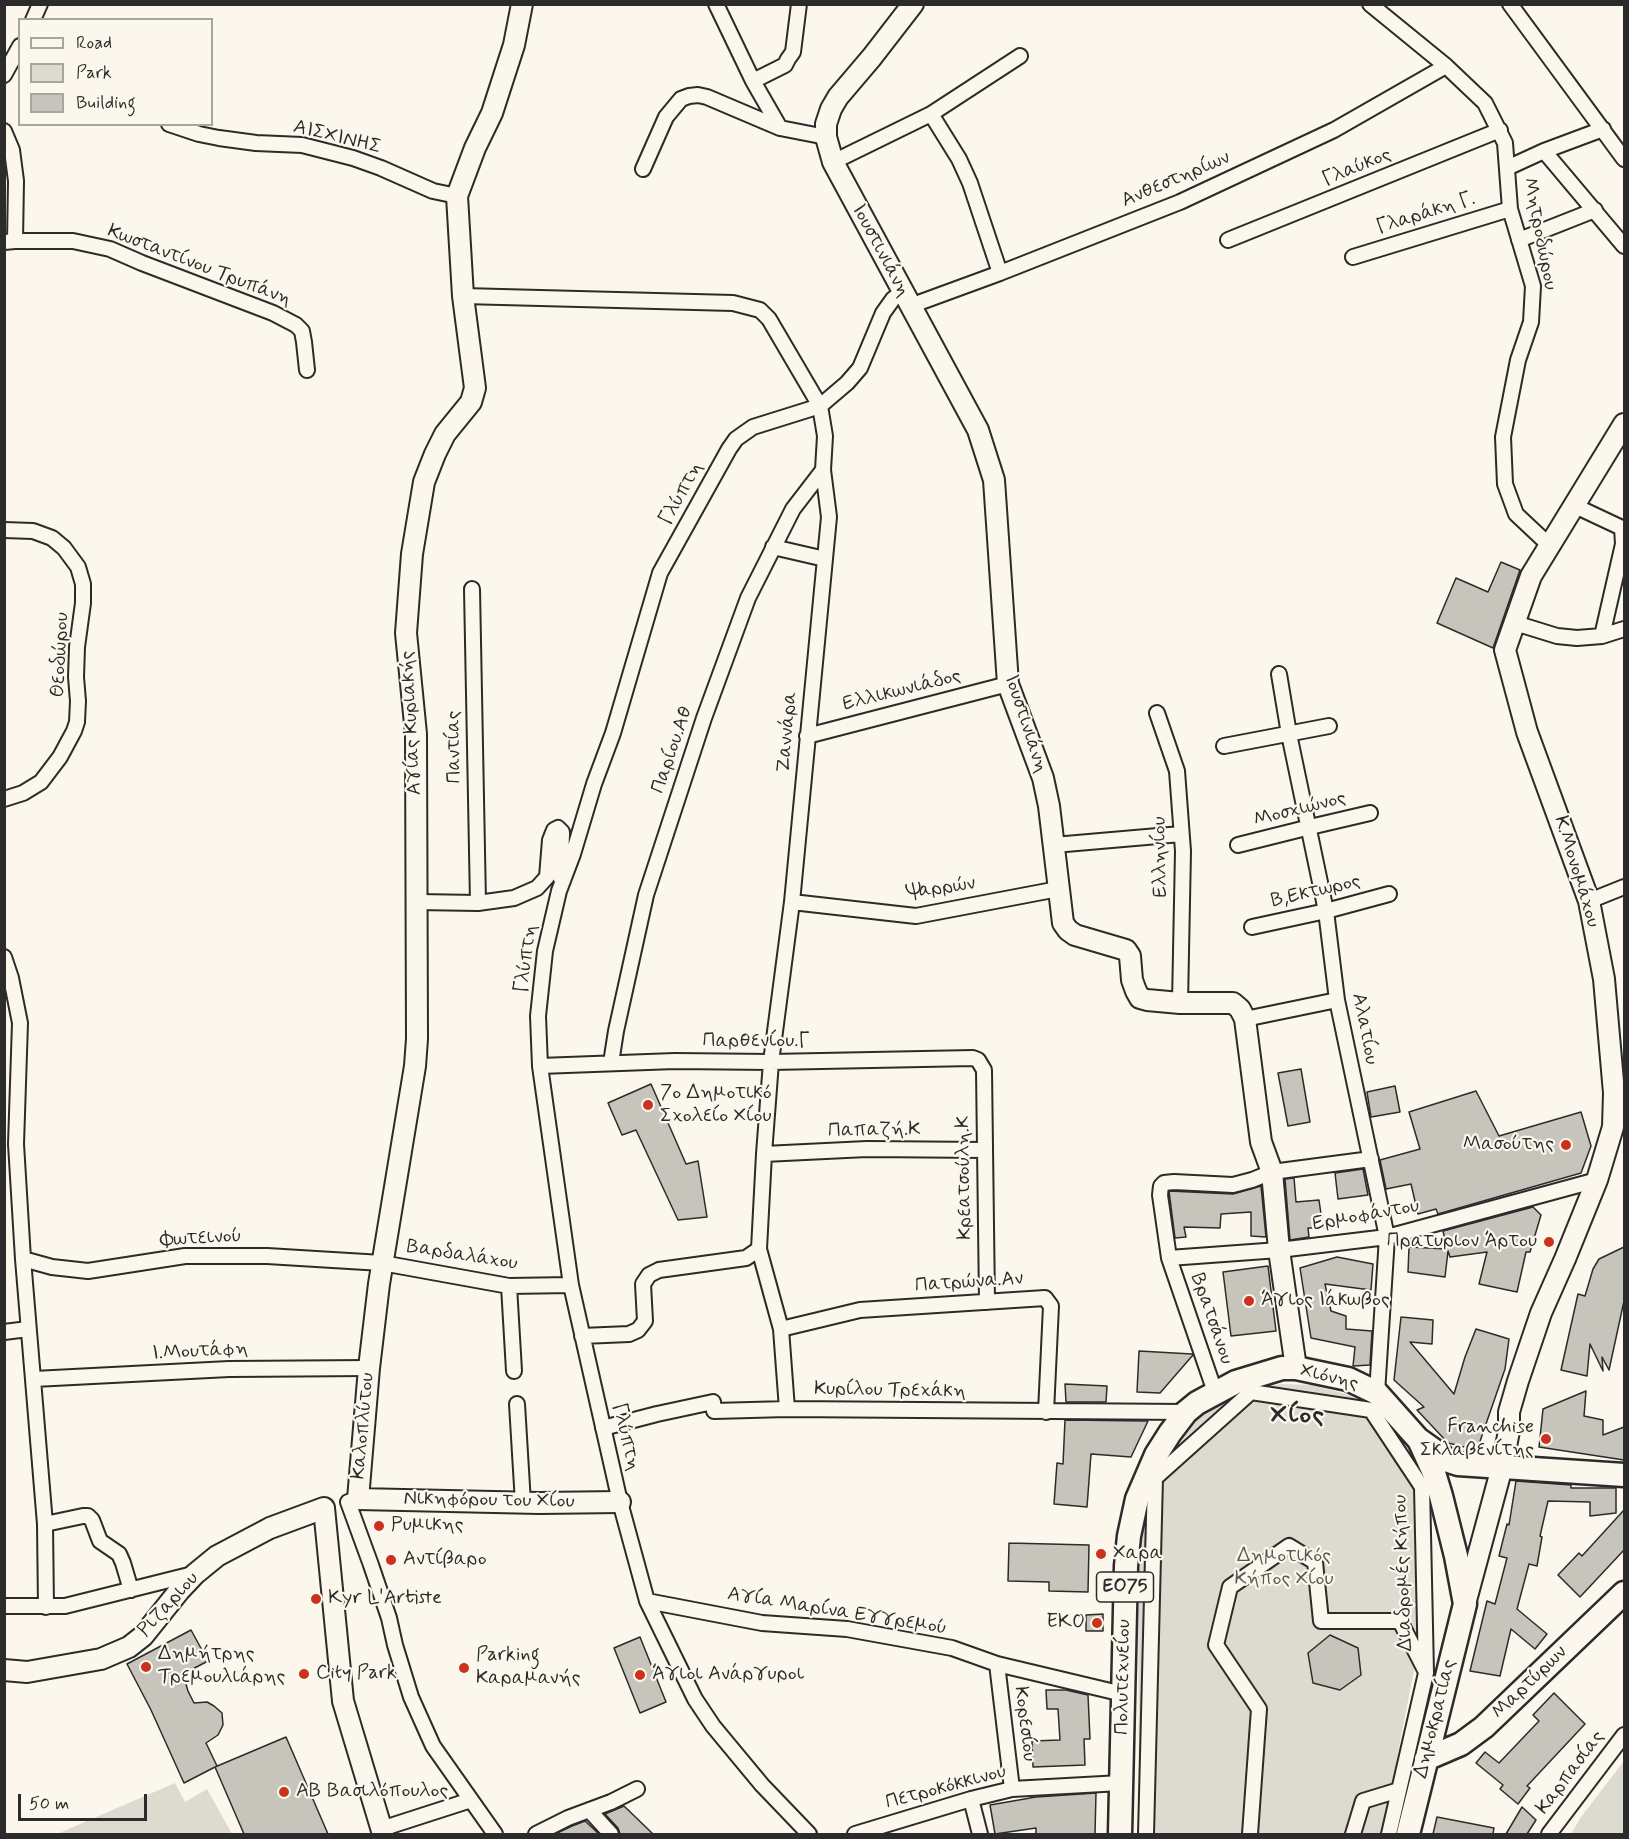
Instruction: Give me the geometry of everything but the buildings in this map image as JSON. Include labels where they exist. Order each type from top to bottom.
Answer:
[{"type":"main road","points":[[457,196],[475,148],[492,113],[514,45],[522,4]]},
{"type":"main road","points":[[826,137],[826,124],[838,97],[913,4]]},
{"type":"main road","name":"Ιουστινιάνη","points":[[826,137],[833,162],[978,430],[994,480],[1008,684],[1043,778],[1063,923],[1068,930],[1083,938],[1126,950],[1130,956],[1132,980],[1140,998],[1180,1003],[1233,1003],[1240,1009],[1245,1019]]},
{"type":"main road","name":"Αγίας Κυριακής","points":[[382,1263],[415,1066],[417,1040],[416,734],[406,633],[412,555],[424,482],[445,434],[471,402],[475,388],[463,296],[457,196]]},
{"type":"main road","name":"Κ.Μονομάχου","points":[[1494,1466],[1509,1431],[1509,1412],[1541,1313],[1618,1126],[1604,979],[1590,901],[1525,723],[1505,650],[1530,576],[1624,424]]},
{"type":"main road","points":[[1245,1019],[1261,1142],[1272,1172],[1279,1250],[1296,1368]]},
{"type":"main road","name":"Καλοπλύτου","points":[[353,1501],[382,1263]]},
{"type":"main road","name":"Χιόνης","points":[[1236,1382],[1282,1368],[1296,1368],[1348,1379],[1377,1392],[1418,1439],[1449,1461],[1458,1464],[1494,1466]]},
{"type":"main road","name":"Πολυτεχνείου","points":[[1120,1834],[1126,1566],[1131,1526],[1140,1490],[1156,1455],[1186,1412],[1215,1392],[1236,1382]]},
{"type":"main road","name":"Δημοκρατίας","points":[[1418,1439],[1434,1473],[1441,1496],[1465,1604]]},
{"type":"main road","name":"Δημοκρατίας","points":[[1408,1834],[1465,1604],[1494,1466]]},
{"type":"main road","name":"ΕΟ75","points":[[1494,1466],[1624,1475]]},
{"type":"main road","name":"Νικηφόρου του Χίου","points":[[353,1501],[620,1502]]},
{"type":"main road","points":[[324,1508],[343,1701],[382,1832]]},
{"type":"main road","name":"Ριζαριου","points":[[4,1670],[27,1672],[101,1659],[129,1647],[143,1636],[195,1574],[217,1556],[270,1528],[324,1508]]},
{"type":"main road","name":"Μαρτύρων","points":[[1426,1759],[1461,1744],[1484,1727],[1624,1593]]},
{"type":"street","points":[[34,18],[40,4]]},
{"type":"street","points":[[716,4],[753,81],[780,128]]},
{"type":"street","points":[[753,81],[784,64],[793,52],[799,4]]},
{"type":"street","points":[[1510,4],[1624,159]]},
{"type":"street","name":"Μητροδώρου","points":[[1371,5],[1446,66],[1485,103],[1505,143],[1510,208],[1533,286],[1531,322],[1518,360],[1503,437],[1505,484],[1516,514],[1549,545]]},
{"type":"street","points":[[833,162],[931,114],[1020,56]]},
{"type":"street","points":[[4,75],[16,63]]},
{"type":"street","name":"Ανθεστηρίων","points":[[906,299],[1000,273],[1180,202],[1334,130],[1446,66]]},
{"type":"street","points":[[643,169],[666,117],[681,99],[698,95],[708,97],[780,128],[826,137]]},
{"type":"street","points":[[931,114],[959,159],[970,183],[1000,273]]},
{"type":"street","name":"ΑΙΣΧΙΝΗΣ","points":[[175,126],[219,138],[256,143],[302,145],[381,168],[433,192],[457,196]]},
{"type":"street","points":[[1507,168],[1544,151],[1603,129]]},
{"type":"street","name":"Γλαύκος","points":[[1228,240],[1500,130]]},
{"type":"street","points":[[4,131],[12,150],[16,181],[10,242]]},
{"type":"street","points":[[1544,151],[1624,246]]},
{"type":"street","name":"Γλαράκη Γ.","points":[[1353,257],[1510,208]]},
{"type":"street","points":[[1519,240],[1594,210]]},
{"type":"street","name":"Κωσταντίνου Τρυπάνη","points":[[10,242],[73,241],[110,249],[273,313],[296,325],[302,331],[307,370]]},
{"type":"street","points":[[463,296],[733,303],[760,310],[769,319],[820,406],[847,383],[860,368],[882,313],[893,299],[906,299]]},
{"type":"street","name":"Ζαννάρα","points":[[787,1409],[781,1329],[759,1249],[771,1062],[792,902],[829,517],[823,470],[825,436],[820,406]]},
{"type":"street","name":"Γλύπτη","points":[[808,1834],[762,1785],[713,1726],[695,1699],[647,1601],[620,1502],[571,1285],[540,1066],[538,1016],[545,951],[559,891],[613,733],[660,573],[736,439],[753,427],[820,406]]},
{"type":"street","name":"Παρίου.Αθ","points":[[612,1063],[616,1031],[646,895],[708,707],[748,598],[773,546],[793,509],[823,470]]},
{"type":"street","points":[[1573,506],[1623,527],[1624,544],[1602,636]]},
{"type":"street","name":"Θεοδώρου","points":[[4,530],[33,531],[52,538],[64,548],[78,567],[83,584],[83,603],[77,647],[78,701],[74,731],[60,757],[41,782],[23,793],[4,799]]},
{"type":"street","points":[[773,546],[825,559]]},
{"type":"street","name":"Παντίας","points":[[472,590],[478,903]]},
{"type":"street","points":[[1515,623],[1557,636],[1577,638],[1602,636],[1624,629]]},
{"type":"street","name":"Αλατίου","points":[[1278,674],[1326,911],[1337,1000],[1387,1237],[1377,1392]]},
{"type":"street","name":"Ελλικωνιάδος","points":[[807,736],[1008,684]]},
{"type":"street","name":"Ελληνίου","points":[[1157,713],[1177,771],[1181,834],[1180,1003]]},
{"type":"street","points":[[1224,746],[1329,726]]},
{"type":"street","name":"Μοσχιώνος","points":[[1238,845],[1370,813]]},
{"type":"street","points":[[417,902],[478,903],[514,898],[537,888],[547,877],[550,840],[558,828],[562,832],[559,891]]},
{"type":"street","points":[[1054,845],[1181,834]]},
{"type":"street","points":[[1590,901],[1624,887]]},
{"type":"street","name":"Ψαρρών","points":[[792,902],[916,916],[1058,889]]},
{"type":"street","name":"Β,Εκτωρος","points":[[1252,927],[1389,894]]},
{"type":"street","points":[[4,957],[20,1023],[16,1144],[28,1329],[45,1524],[46,1607]]},
{"type":"street","points":[[1245,1019],[1337,1000]]},
{"type":"street","name":"Παρθενίου.Γ","points":[[540,1066],[973,1058]]},
{"type":"street","name":"Κρεατσούλη.Κ","points":[[973,1058],[978,1060],[984,1070],[987,1302]]},
{"type":"street","name":"Παπαζή.Κ","points":[[764,1154],[867,1149],[985,1150]]},
{"type":"street","points":[[1272,1172],[1371,1159]]},
{"type":"street","name":"Βρατσάνου","points":[[1215,1392],[1169,1258],[1160,1195],[1161,1186],[1164,1183],[1233,1185],[1272,1172]]},
{"type":"street","name":"Ερμοφάντου","points":[[1169,1258],[1279,1250],[1387,1237],[1597,1180]]},
{"type":"street","points":[[1566,1188],[1587,1204]]},
{"type":"street","points":[[582,1336],[629,1334],[638,1330],[645,1321],[643,1284],[648,1275],[659,1270],[746,1258],[759,1249]]},
{"type":"street","name":"Φωτεινού","points":[[23,1259],[52,1267],[88,1271],[185,1256],[267,1257],[382,1263]]},
{"type":"street","name":"Βαρδαλάχου","points":[[382,1263],[509,1286],[571,1285]]},
{"type":"street","points":[[509,1286],[514,1371]]},
{"type":"street","name":"Πατρώνα.Αν","points":[[781,1329],[860,1310],[1045,1298],[1051,1306],[1046,1412]]},
{"type":"street","points":[[4,1332],[28,1329]]},
{"type":"street","name":"Ι.Μουτάφη","points":[[33,1379],[229,1370],[369,1368]]},
{"type":"street","name":"Διαδρομές Κήπου","points":[[1146,1834],[1155,1478],[1251,1392],[1371,1410],[1422,1486],[1426,1673],[1389,1834]]},
{"type":"street","name":"Κυρίλου Τρεχάκη","points":[[603,1428],[713,1402],[714,1411],[787,1409],[1186,1412]]},
{"type":"street","points":[[517,1404],[523,1503]]},
{"type":"street","points":[[324,1508],[353,1501]]},
{"type":"street","name":"Καλοπλύτου","points":[[353,1501],[411,1697],[433,1746],[495,1834]]},
{"type":"street","points":[[45,1524],[88,1516],[92,1520],[100,1541],[118,1554],[132,1590]]},
{"type":"street","name":"Διαδρομές Κήπου","points":[[1250,1834],[1259,1709],[1216,1645],[1230,1587],[1289,1546],[1315,1562],[1322,1621],[1400,1621],[1426,1673]]},
{"type":"street","points":[[4,1606],[65,1606],[195,1574]]},
{"type":"street","name":"Αγία Μαρίνα Εγγρεμού","points":[[647,1601],[762,1623],[839,1628],[952,1648],[997,1664],[1123,1694]]},
{"type":"street","name":"Κορεσίου","points":[[997,1664],[1012,1789]]},
{"type":"street","name":"Καρπασίας","points":[[1549,1834],[1624,1735]]},
{"type":"street","name":"Πετροκόκκινου","points":[[855,1834],[1012,1789],[1121,1783]]},
{"type":"street","points":[[536,1834],[568,1818],[637,1790]]},
{"type":"street","points":[[1353,1834],[1363,1801],[1399,1790]]},
{"type":"street","points":[[971,1799],[980,1834]]},
{"type":"street","points":[[382,1832],[471,1800]]},
{"type":"street","points":[[589,1810],[612,1834]]},
{"type":"green space","name":"Δημοτικός Κήπος Χίου","points":[[1282,1384],[1312,1385],[1350,1395],[1371,1410],[1422,1487],[1432,1578],[1382,1834],[1139,1834],[1138,1526],[1155,1478],[1200,1415],[1259,1388]]},
{"type":"green space","points":[[1624,1761],[1624,1834],[1571,1834],[1581,1817]]},
{"type":"green space","points":[[175,1783],[185,1802],[207,1789],[232,1834],[57,1834]]},
{"type":"place","name":"7ο Δημοτικό Σχολείο Χίου","points":[[648,1105]]},
{"type":"place","name":"Μασούτης","points":[[1566,1145]]},
{"type":"place","name":"Πρατυριον Άρτου","points":[[1549,1242]]},
{"type":"place","name":"Άγιος Ιάκωβος","points":[[1249,1301]]},
{"type":"place","name":"Franchise Σκλαβενίτης","points":[[1546,1439]]},
{"type":"place","name":"Ρυμικης","points":[[379,1526]]},
{"type":"place","name":"Χαρα","points":[[1101,1554]]},
{"type":"place","name":"Αντίβαρο","points":[[391,1560]]},
{"type":"place","name":"Kyr L'Artiste","points":[[316,1599]]},
{"type":"place","name":"EKO","points":[[1097,1623]]},
{"type":"place","name":"Δημήτρης Τρεμουλιάρης","points":[[146,1667]]},
{"type":"place","name":"Parking Καραμανής","points":[[464,1668]]},
{"type":"place","name":"City Park","points":[[304,1674]]},
{"type":"place","name":"Άγιοι Ανάργυροι","points":[[640,1675]]},
{"type":"place","name":"ΑΒ Βασιλόπουλος","points":[[284,1792]]},
{"type":"district","name":"Χίος","points":[[1298,1417]]}]
